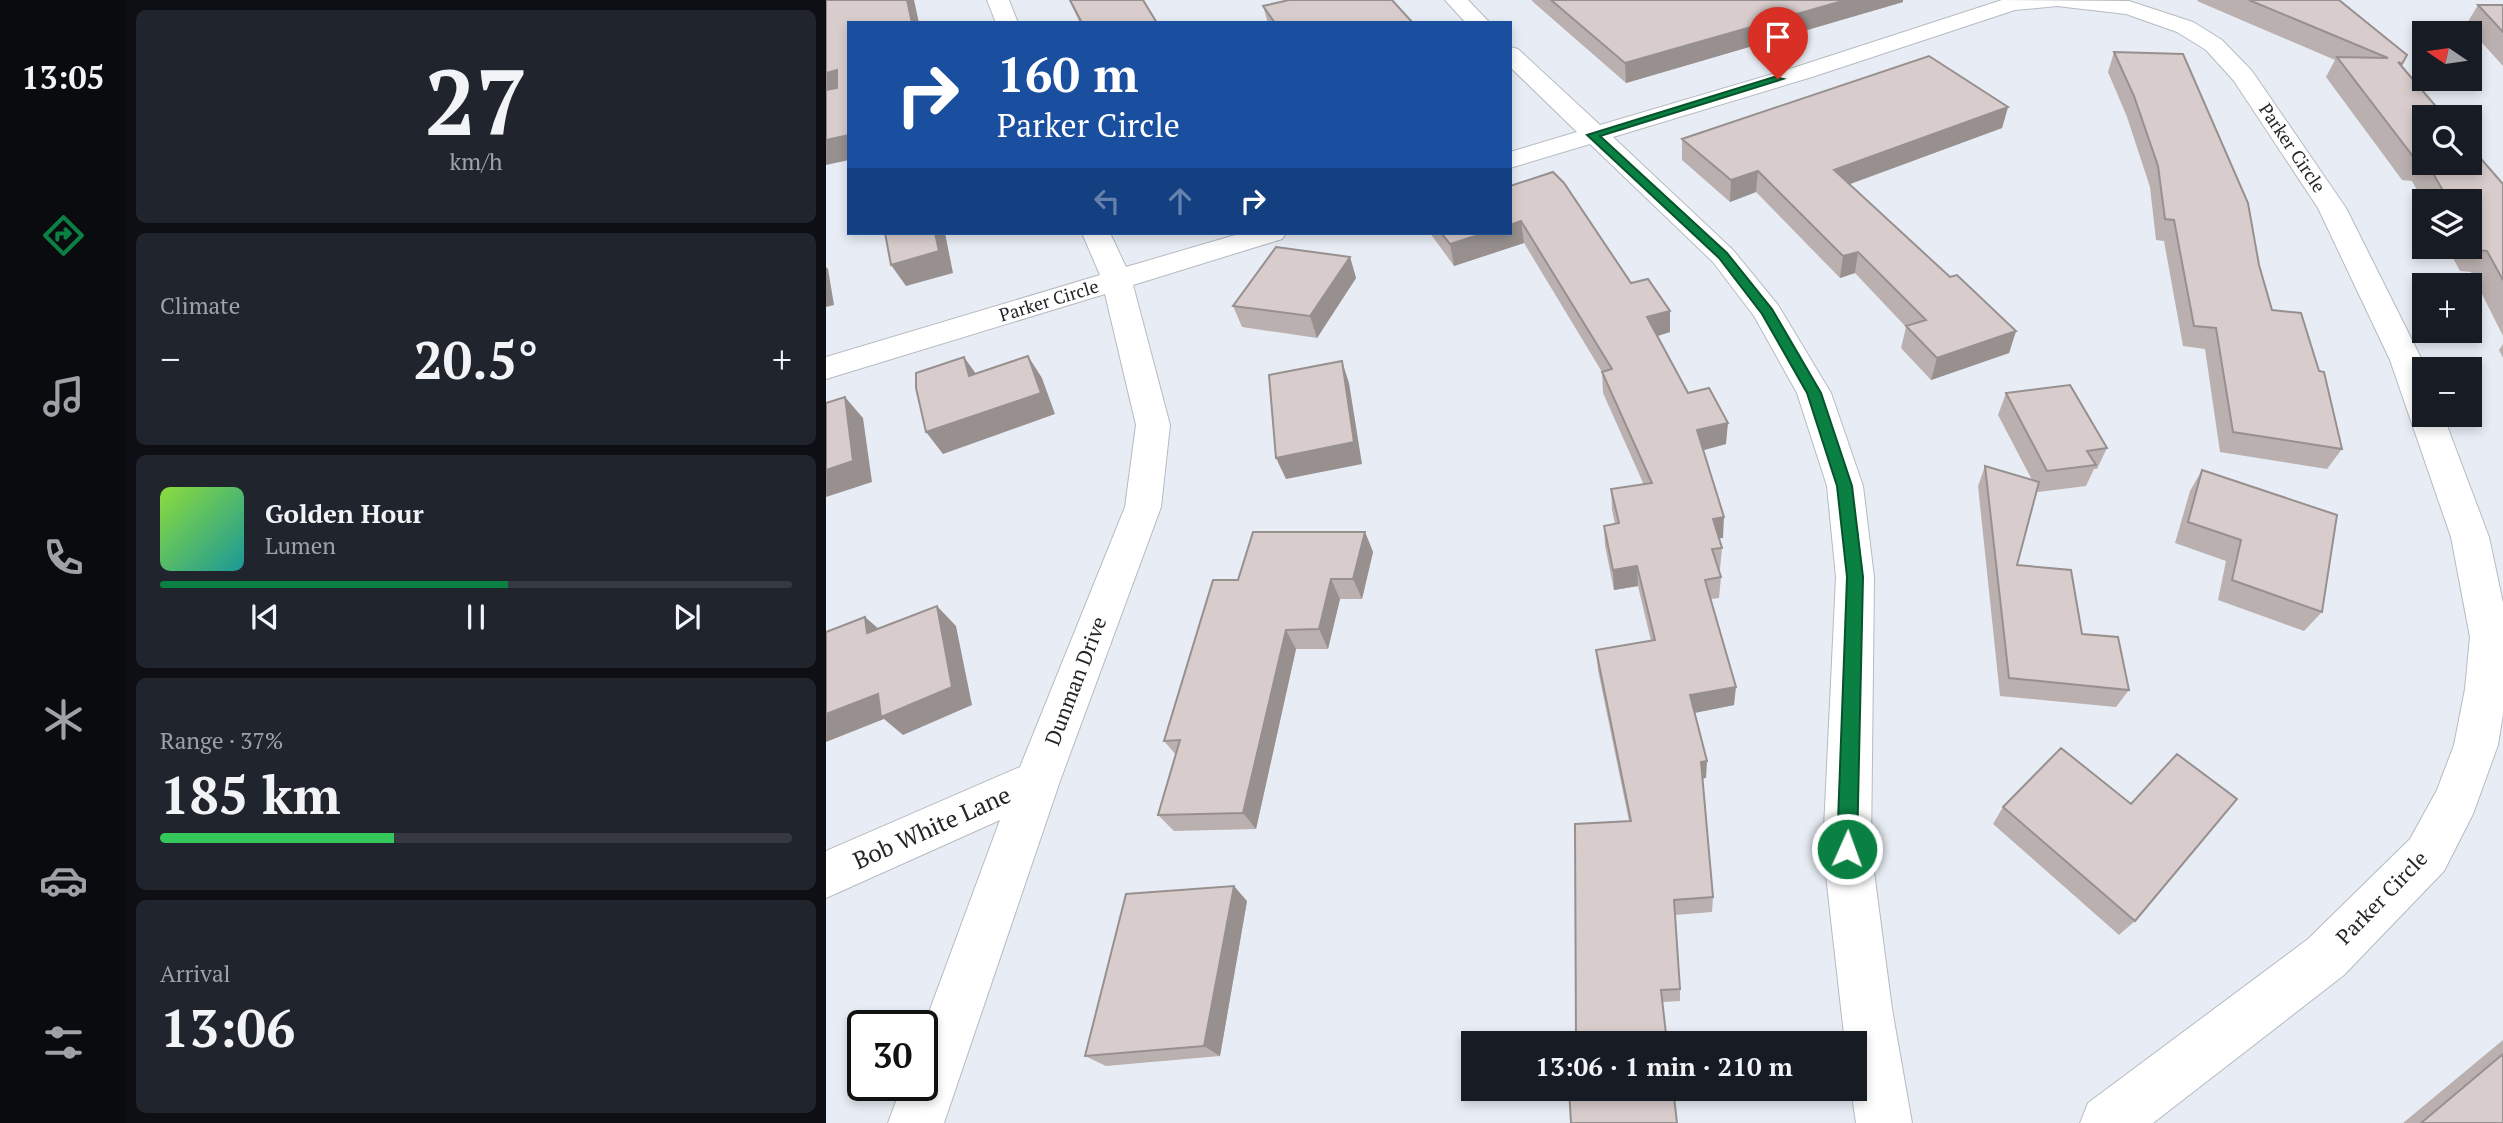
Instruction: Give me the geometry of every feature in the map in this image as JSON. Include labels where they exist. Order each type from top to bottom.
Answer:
[{"type":"street","points":[[998,0],[1006,21]]},
{"type":"street","points":[[1456,0],[1477,21]]},
{"type":"street","points":[[1512,159],[1804,72],[2012,4],[2053,0]]},
{"type":"street","name":"Parker Circle","points":[[2060,0],[2129,8],[2175,23],[2214,45],[2243,76],[2332,208],[2412,376]]},
{"type":"street","points":[[1512,56],[1723,256],[1767,312],[1814,393],[1842,477],[1855,577],[1847,849],[1866,1009],[1884,1123]]},
{"type":"street","name":"Dunman Drive","points":[[916,1123],[1037,781],[1143,507],[1153,425],[1117,280],[1097,235]]},
{"type":"street","name":"Parker Circle","points":[[826,368],[1265,235]]},
{"type":"street","name":"Parker Circle","points":[[2108,1123],[2326,957],[2427,855],[2457,799],[2476,745],[2486,689],[2490,637],[2470,537],[2430,427]]},
{"type":"street","name":"Bob White Lane","points":[[826,875],[1037,781]]},
{"type":"building","points":[[826,0],[907,0],[912,21],[847,21],[847,135],[826,140],[826,90],[837,88],[837,70],[826,73]]},
{"type":"building","points":[[1070,0],[1143,0],[1156,21],[1081,21]]},
{"type":"building","points":[[1289,0],[1392,0],[1411,21],[1274,21],[1263,6]]},
{"type":"building","points":[[1551,0],[1846,0],[1625,63]]},
{"type":"building","points":[[2249,0],[2339,0],[2407,55],[2402,64],[2398,62],[2412,78],[2412,91],[2423,91],[2435,105],[2412,105],[2412,155],[2337,57],[2388,58]]},
{"type":"building","points":[[2478,5],[2503,5],[2503,32]]},
{"type":"building","points":[[2114,52],[2183,54],[2248,203],[2259,265],[2272,310],[2301,313],[2319,371],[2324,372],[2342,449],[2233,432],[2216,328],[2194,326],[2174,220],[2165,219],[2158,166],[2134,96]]},
{"type":"building","points":[[1929,56],[2008,107],[1834,170],[1950,277],[1957,275],[2016,331],[1937,358],[1906,326],[1926,320],[1858,252],[1843,256],[1758,171],[1731,180],[1682,139]]},
{"type":"building","points":[[2482,160],[2503,184],[2503,280],[2487,251],[2482,251],[2482,189],[2442,189],[2434,175],[2482,175]]},
{"type":"building","points":[[1553,172],[1564,183],[1631,283],[1648,279],[1670,311],[1647,317],[1688,393],[1709,388],[1728,423],[1697,430],[1724,517],[1713,519],[1722,548],[1712,549],[1721,577],[1705,580],[1736,687],[1690,695],[1707,761],[1701,762],[1713,897],[1674,900],[1680,989],[1661,990],[1666,1031],[1576,1031],[1575,824],[1631,821],[1596,650],[1655,640],[1637,566],[1613,570],[1604,526],[1619,523],[1611,489],[1652,483],[1602,372],[1612,369],[1521,221],[1512,224],[1512,185]]},
{"type":"building","points":[[885,235],[935,235],[939,251],[891,265]]},
{"type":"building","points":[[1443,235],[1479,235],[1450,244]]},
{"type":"building","points":[[1276,247],[1350,257],[1310,316],[1233,306]]},
{"type":"building","points":[[1028,356],[1041,393],[926,432],[916,388],[916,373],[964,357],[969,376]]},
{"type":"building","points":[[1342,361],[1354,442],[1276,458],[1269,375]]},
{"type":"building","points":[[2070,385],[2107,448],[2087,451],[2096,465],[2047,471],[2006,393]]},
{"type":"building","points":[[845,397],[853,461],[826,470],[826,403]]},
{"type":"building","points":[[1985,466],[2039,482],[2017,565],[2071,570],[2082,634],[2118,637],[2129,690],[2009,678]]},
{"type":"building","points":[[2202,470],[2337,515],[2322,612],[2232,580],[2241,540],[2188,522]]},
{"type":"building","points":[[1253,532],[1365,532],[1353,579],[1331,579],[1319,629],[1286,630],[1243,813],[1158,815],[1180,740],[1164,741],[1213,580],[1238,580]]},
{"type":"building","points":[[937,606],[952,687],[881,717],[878,694],[826,714],[826,632],[865,617],[867,633]]},
{"type":"building","points":[[2061,748],[2131,804],[2177,754],[2237,799],[2135,921],[2003,807]]},
{"type":"building","points":[[1234,886],[1204,1046],[1085,1056],[1126,894]]},
{"type":"building","points":[[2503,1054],[2503,1123],[2421,1123]]},
{"type":"building","points":[[1570,1101],[1674,1101],[1677,1123],[1571,1123]]},
{"type":"route","points":[[1778,79],[1593,135],[1723,256],[1767,312],[1814,393],[1842,477],[1855,577],[1847,849]]}]
